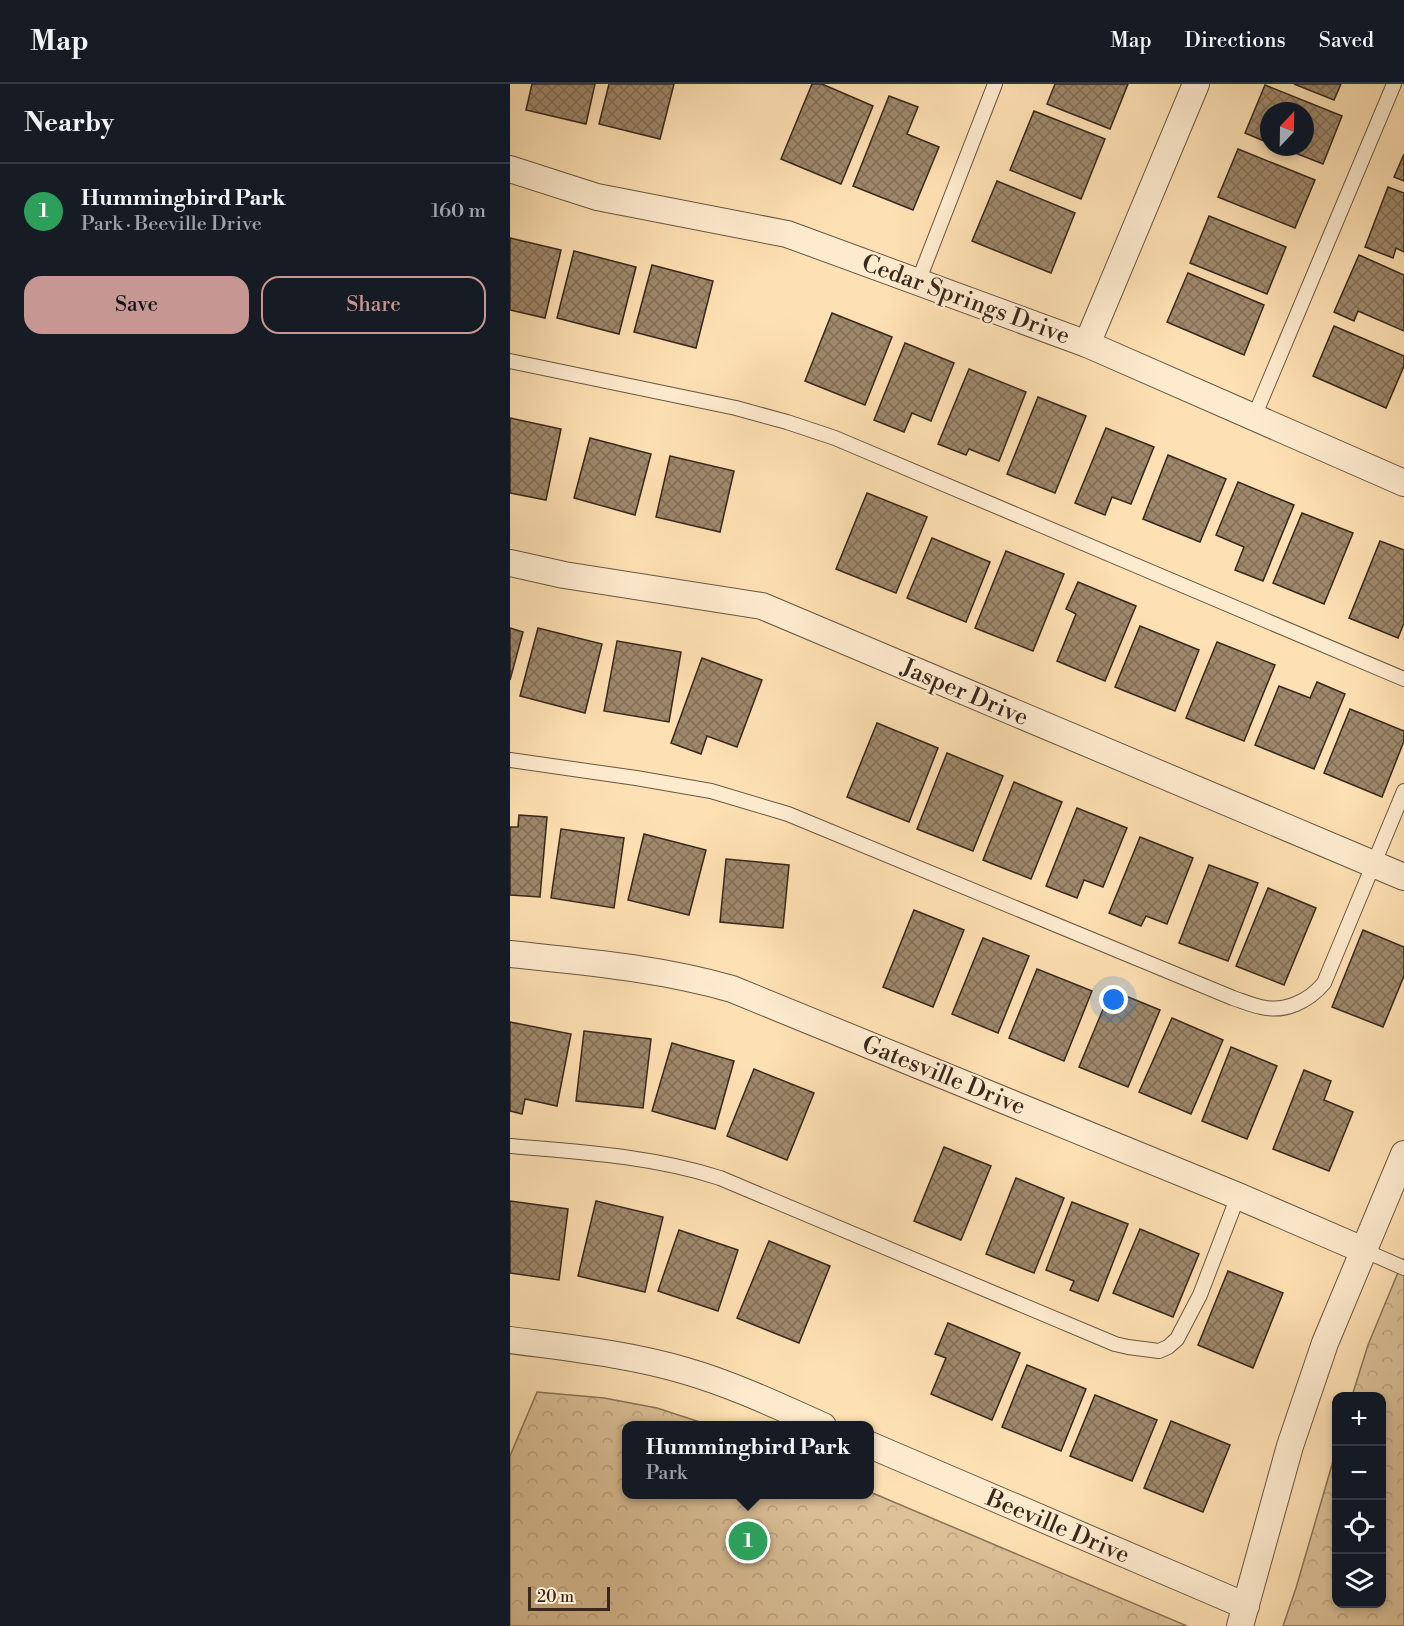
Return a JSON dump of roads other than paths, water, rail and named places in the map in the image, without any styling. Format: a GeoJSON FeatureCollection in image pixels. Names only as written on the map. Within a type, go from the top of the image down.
{"type":"FeatureCollection","features":[{"type":"Feature","properties":{"kind":"street"},"geometry":{"type":"LineString","coordinates":[[1087,344],[1196,84]]}},
{"type":"Feature","properties":{"kind":"street","name":"Cedar Springs Drive"},"geometry":{"type":"LineString","coordinates":[[510,170],[597,197],[787,234],[1087,344],[1404,483]]}},
{"type":"Feature","properties":{"kind":"street","name":"Jasper Drive"},"geometry":{"type":"LineString","coordinates":[[510,563],[564,575],[762,606],[1404,878]]}},
{"type":"Feature","properties":{"kind":"street","name":"Gatesville Drive"},"geometry":{"type":"LineString","coordinates":[[510,954],[636,968],[695,979],[732,989],[1238,1196],[1363,1250]]}},
{"type":"Feature","properties":{"kind":"street"},"geometry":{"type":"LineString","coordinates":[[1243,1616],[1290,1446],[1325,1343],[1404,1154]]}},
{"type":"Feature","properties":{"kind":"street"},"geometry":{"type":"LineString","coordinates":[[510,1340],[644,1360],[686,1371],[727,1384],[814,1421]]}},
{"type":"Feature","properties":{"kind":"street","name":"Beeville Drive"},"geometry":{"type":"LineString","coordinates":[[874,1447],[1243,1616]]}},
{"type":"Feature","properties":{"kind":"lane"},"geometry":{"type":"LineString","coordinates":[[918,282],[995,84]]}},
{"type":"Feature","properties":{"kind":"lane"},"geometry":{"type":"LineString","coordinates":[[1254,417],[1394,84]]}},
{"type":"Feature","properties":{"kind":"lane"},"geometry":{"type":"LineString","coordinates":[[510,361],[736,408],[835,438],[1404,679]]}},
{"type":"Feature","properties":{"kind":"lane"},"geometry":{"type":"LineString","coordinates":[[510,760],[711,791],[788,814],[1262,1008],[1286,1008],[1303,1002],[1316,993],[1324,983],[1404,791]]}},
{"type":"Feature","properties":{"kind":"lane"},"geometry":{"type":"LineString","coordinates":[[510,1146],[620,1156],[658,1161],[695,1170],[720,1178],[1115,1344],[1159,1351],[1177,1339],[1200,1295],[1238,1196]]}},
{"type":"Feature","properties":{"kind":"lane"},"geometry":{"type":"LineString","coordinates":[[1363,1250],[1404,1268]]}},
{"type":"Feature","properties":{"kind":"place","name":"Hummingbird Park"},"geometry":{"type":"Point","coordinates":[748,1541]}}]}
